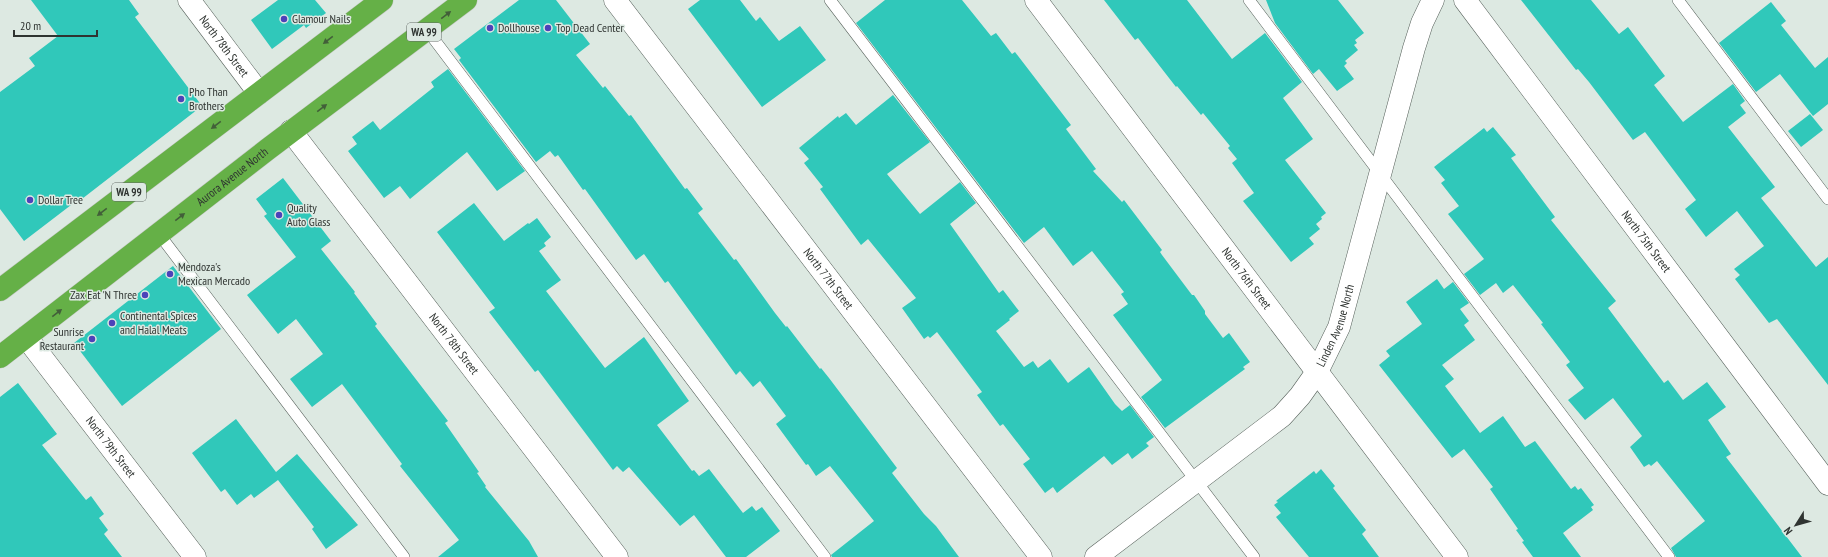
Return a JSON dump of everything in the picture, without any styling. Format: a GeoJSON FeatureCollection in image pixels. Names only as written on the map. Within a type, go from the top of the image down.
{"type":"FeatureCollection","features":[{"type":"Feature","properties":{"kind":"highway","name":"WA 99"},"geometry":{"type":"LineString","coordinates":[[0,290],[382,0]]}},
{"type":"Feature","properties":{"kind":"highway","name":"Aurora Avenue North"},"geometry":{"type":"LineString","coordinates":[[0,357],[291,131],[466,0]]}},
{"type":"Feature","properties":{"kind":"street","name":"North 78th Street"},"geometry":{"type":"LineString","coordinates":[[189,0],[259,93]]}},
{"type":"Feature","properties":{"kind":"street","name":"North 77th Street"},"geometry":{"type":"LineString","coordinates":[[615,0],[1041,557]]}},
{"type":"Feature","properties":{"kind":"street","name":"North 76th Street"},"geometry":{"type":"LineString","coordinates":[[1036,0],[1457,557]]}},
{"type":"Feature","properties":{"kind":"street","name":"Linden Avenue North"},"geometry":{"type":"LineString","coordinates":[[1096,557],[1282,416],[1300,396],[1317,372],[1339,327],[1414,48],[1422,23],[1433,0]]}},
{"type":"Feature","properties":{"kind":"street","name":"North 75th Street"},"geometry":{"type":"LineString","coordinates":[[1465,0],[1828,484]]}},
{"type":"Feature","properties":{"kind":"street","name":"North 78th Street"},"geometry":{"type":"LineString","coordinates":[[291,131],[618,557]]}},
{"type":"Feature","properties":{"kind":"street","name":"North 79th Street"},"geometry":{"type":"LineString","coordinates":[[26,337],[195,557]]}},
{"type":"Feature","properties":{"kind":"lane"},"geometry":{"type":"LineString","coordinates":[[830,0],[1254,557]]}},
{"type":"Feature","properties":{"kind":"lane"},"geometry":{"type":"LineString","coordinates":[[1249,0],[1669,557]]}},
{"type":"Feature","properties":{"kind":"lane"},"geometry":{"type":"LineString","coordinates":[[1678,0],[1828,199]]}},
{"type":"Feature","properties":{"kind":"lane"},"geometry":{"type":"LineString","coordinates":[[427,30],[825,557]]}},
{"type":"Feature","properties":{"kind":"lane"},"geometry":{"type":"LineString","coordinates":[[159,234],[404,557]]}},
{"type":"Feature","properties":{"kind":"building"},"geometry":{"type":"Polygon","coordinates":[[[31,0],[129,0],[139,14],[135,17],[202,106],[78,202],[75,202],[24,241],[0,209],[0,92],[35,66],[29,58],[58,36],[31,0]]]}},
{"type":"Feature","properties":{"kind":"building"},"geometry":{"type":"Polygon","coordinates":[[[278,0],[315,0],[326,13],[306,28],[304,25],[272,49],[251,20],[278,0]]]}},
{"type":"Feature","properties":{"kind":"building"},"geometry":{"type":"Polygon","coordinates":[[[519,0],[556,0],[590,44],[576,55],[603,88],[605,86],[629,116],[631,115],[685,189],[687,188],[703,209],[698,213],[734,260],[736,259],[786,327],[787,326],[820,369],[821,368],[829,378],[897,468],[892,473],[924,514],[936,526],[959,557],[832,557],[831,555],[874,521],[830,466],[816,476],[808,464],[806,465],[776,424],[786,416],[760,381],[753,387],[740,371],[736,375],[668,281],[665,283],[644,254],[636,260],[585,189],[583,190],[558,155],[555,157],[550,151],[536,162],[459,60],[461,58],[454,49],[519,0]]]}},
{"type":"Feature","properties":{"kind":"building"},"geometry":{"type":"Polygon","coordinates":[[[700,0],[740,0],[756,21],[760,17],[779,41],[800,26],[826,60],[762,107],[688,9],[700,0]]]}},
{"type":"Feature","properties":{"kind":"building"},"geometry":{"type":"Polygon","coordinates":[[[885,0],[962,0],[991,36],[996,33],[1012,54],[1015,52],[1071,125],[1066,129],[1096,169],[1093,171],[1122,202],[1124,200],[1162,250],[1160,252],[1162,255],[1192,295],[1194,295],[1205,311],[1205,314],[1223,338],[1229,333],[1250,362],[1243,367],[1245,369],[1165,428],[1141,397],[1162,380],[1113,315],[1128,304],[1121,294],[1124,292],[1092,251],[1073,266],[1044,227],[1024,243],[856,23],[885,0]]]}},
{"type":"Feature","properties":{"kind":"building"},"geometry":{"type":"Polygon","coordinates":[[[1104,0],[1187,0],[1232,59],[1265,33],[1302,82],[1283,98],[1313,139],[1285,160],[1326,213],[1316,224],[1320,229],[1309,238],[1314,244],[1291,262],[1243,201],[1254,193],[1232,163],[1237,159],[1228,148],[1230,146],[1203,113],[1201,115],[1177,86],[1176,87],[1138,38],[1135,40],[1104,0]]]}},
{"type":"Feature","properties":{"kind":"building"},"geometry":{"type":"Polygon","coordinates":[[[1266,0],[1338,0],[1364,33],[1355,40],[1357,43],[1354,45],[1358,50],[1345,61],[1347,63],[1344,66],[1354,79],[1337,91],[1319,69],[1313,74],[1275,23],[1266,0]]]}},
{"type":"Feature","properties":{"kind":"building"},"geometry":{"type":"Polygon","coordinates":[[[1521,0],[1591,0],[1619,34],[1628,27],[1665,76],[1654,85],[1683,122],[1733,84],[1745,101],[1740,105],[1746,113],[1728,127],[1775,187],[1761,198],[1816,267],[1828,257],[1828,385],[1777,319],[1769,323],[1735,279],[1740,275],[1734,269],[1764,246],[1737,211],[1706,237],[1685,209],[1696,200],[1645,132],[1633,140],[1589,82],[1578,69],[1576,70],[1521,0]]]}},
{"type":"Feature","properties":{"kind":"building"},"geometry":{"type":"Polygon","coordinates":[[[1771,2],[1786,21],[1781,25],[1815,68],[1828,57],[1828,104],[1813,116],[1780,74],[1756,92],[1719,43],[1771,2]]]}},
{"type":"Feature","properties":{"kind":"building"},"geometry":{"type":"Polygon","coordinates":[[[448,69],[525,171],[497,191],[467,152],[410,199],[400,186],[384,198],[348,151],[357,144],[352,137],[373,121],[380,130],[434,87],[431,82],[448,69]]]}},
{"type":"Feature","properties":{"kind":"building"},"geometry":{"type":"Polygon","coordinates":[[[893,95],[930,142],[887,174],[920,214],[960,182],[976,203],[950,224],[999,293],[1003,290],[1019,311],[996,331],[1024,367],[1033,361],[1038,368],[1050,359],[1068,383],[1089,367],[1115,404],[1122,411],[1130,405],[1154,437],[1146,443],[1149,446],[1132,459],[1128,453],[1112,465],[1104,456],[1057,493],[1053,487],[1045,493],[1023,464],[1030,459],[1003,424],[1000,426],[977,395],[982,392],[937,332],[930,338],[928,336],[924,339],[902,308],[916,298],[868,239],[861,245],[820,189],[823,187],[804,163],[809,159],[799,148],[838,116],[839,118],[846,113],[856,125],[893,95]]]}},
{"type":"Feature","properties":{"kind":"building"},"geometry":{"type":"Polygon","coordinates":[[[1810,114],[1823,130],[1801,147],[1788,131],[1810,114]]]}},
{"type":"Feature","properties":{"kind":"building"},"geometry":{"type":"Polygon","coordinates":[[[1493,127],[1516,155],[1511,158],[1555,217],[1551,220],[1616,301],[1608,308],[1664,383],[1668,380],[1683,400],[1707,382],[1726,407],[1708,420],[1731,454],[1726,457],[1802,557],[1676,557],[1671,548],[1705,521],[1657,461],[1651,466],[1649,464],[1644,467],[1630,447],[1642,436],[1613,398],[1585,420],[1568,400],[1584,388],[1566,365],[1570,362],[1541,324],[1543,323],[1513,285],[1503,293],[1496,283],[1480,295],[1464,274],[1484,259],[1448,214],[1459,206],[1441,183],[1445,180],[1434,167],[1484,128],[1487,132],[1493,127]]]}},
{"type":"Feature","properties":{"kind":"building"},"geometry":{"type":"Polygon","coordinates":[[[283,178],[331,241],[321,249],[355,292],[354,293],[377,324],[375,326],[448,421],[445,423],[479,472],[477,473],[486,486],[485,487],[529,541],[538,557],[438,557],[459,540],[400,466],[402,464],[342,384],[312,407],[290,379],[323,354],[296,319],[278,334],[247,295],[296,257],[264,216],[267,214],[256,199],[283,178]]]}},
{"type":"Feature","properties":{"kind":"building"},"geometry":{"type":"Polygon","coordinates":[[[474,203],[504,241],[537,218],[551,237],[544,243],[546,246],[539,251],[561,280],[546,291],[605,368],[644,337],[689,401],[657,425],[692,471],[694,470],[699,476],[709,469],[743,513],[752,506],[756,511],[762,507],[780,531],[746,557],[726,557],[694,515],[680,526],[629,467],[623,472],[617,466],[613,470],[538,370],[535,372],[489,312],[495,308],[437,232],[474,203]]]}},
{"type":"Feature","properties":{"kind":"building"},"geometry":{"type":"Polygon","coordinates":[[[173,266],[221,329],[122,406],[74,343],[173,266]]]}},
{"type":"Feature","properties":{"kind":"building"},"geometry":{"type":"Polygon","coordinates":[[[1437,279],[1444,289],[1453,282],[1469,303],[1460,309],[1469,321],[1464,325],[1475,340],[1442,365],[1454,379],[1445,386],[1480,433],[1503,416],[1525,447],[1535,441],[1571,489],[1575,486],[1578,490],[1581,488],[1594,505],[1591,507],[1593,510],[1563,533],[1581,557],[1533,557],[1522,542],[1524,541],[1516,530],[1518,529],[1490,489],[1493,487],[1464,449],[1452,458],[1379,365],[1390,356],[1386,351],[1422,324],[1406,302],[1437,279]]]}},
{"type":"Feature","properties":{"kind":"building"},"geometry":{"type":"Polygon","coordinates":[[[18,383],[57,434],[42,445],[86,500],[91,496],[104,514],[99,518],[108,530],[104,534],[122,557],[0,557],[0,397],[18,383]]]}},
{"type":"Feature","properties":{"kind":"building"},"geometry":{"type":"Polygon","coordinates":[[[236,419],[276,472],[297,454],[358,525],[326,549],[312,529],[314,527],[278,480],[254,498],[251,494],[237,505],[225,489],[221,492],[192,453],[236,419]]]}},
{"type":"Feature","properties":{"kind":"building"},"geometry":{"type":"Polygon","coordinates":[[[1321,469],[1335,486],[1333,488],[1366,530],[1362,534],[1379,557],[1309,557],[1276,517],[1281,513],[1274,505],[1278,502],[1276,501],[1314,471],[1316,474],[1321,469]]]}},
{"type":"Feature","properties":{"kind":"place","name":"Glamour Nails"},"geometry":{"type":"Point","coordinates":[284,19]}},
{"type":"Feature","properties":{"kind":"place","name":"Dollhouse"},"geometry":{"type":"Point","coordinates":[490,28]}},
{"type":"Feature","properties":{"kind":"place","name":"Top Dead Center"},"geometry":{"type":"Point","coordinates":[548,28]}},
{"type":"Feature","properties":{"kind":"place","name":"Pho Than Brothers"},"geometry":{"type":"Point","coordinates":[181,99]}},
{"type":"Feature","properties":{"kind":"place","name":"Dollar Tree"},"geometry":{"type":"Point","coordinates":[30,200]}},
{"type":"Feature","properties":{"kind":"place","name":"Quality Auto Glass"},"geometry":{"type":"Point","coordinates":[279,215]}},
{"type":"Feature","properties":{"kind":"place","name":"Mendoza's Mexican Mercado"},"geometry":{"type":"Point","coordinates":[170,274]}},
{"type":"Feature","properties":{"kind":"place","name":"Zax Eat 'N Three"},"geometry":{"type":"Point","coordinates":[145,295]}},
{"type":"Feature","properties":{"kind":"place","name":"Continental Spices and Halal Meats"},"geometry":{"type":"Point","coordinates":[112,323]}},
{"type":"Feature","properties":{"kind":"place","name":"Sunrise Restaurant"},"geometry":{"type":"Point","coordinates":[92,339]}}]}
